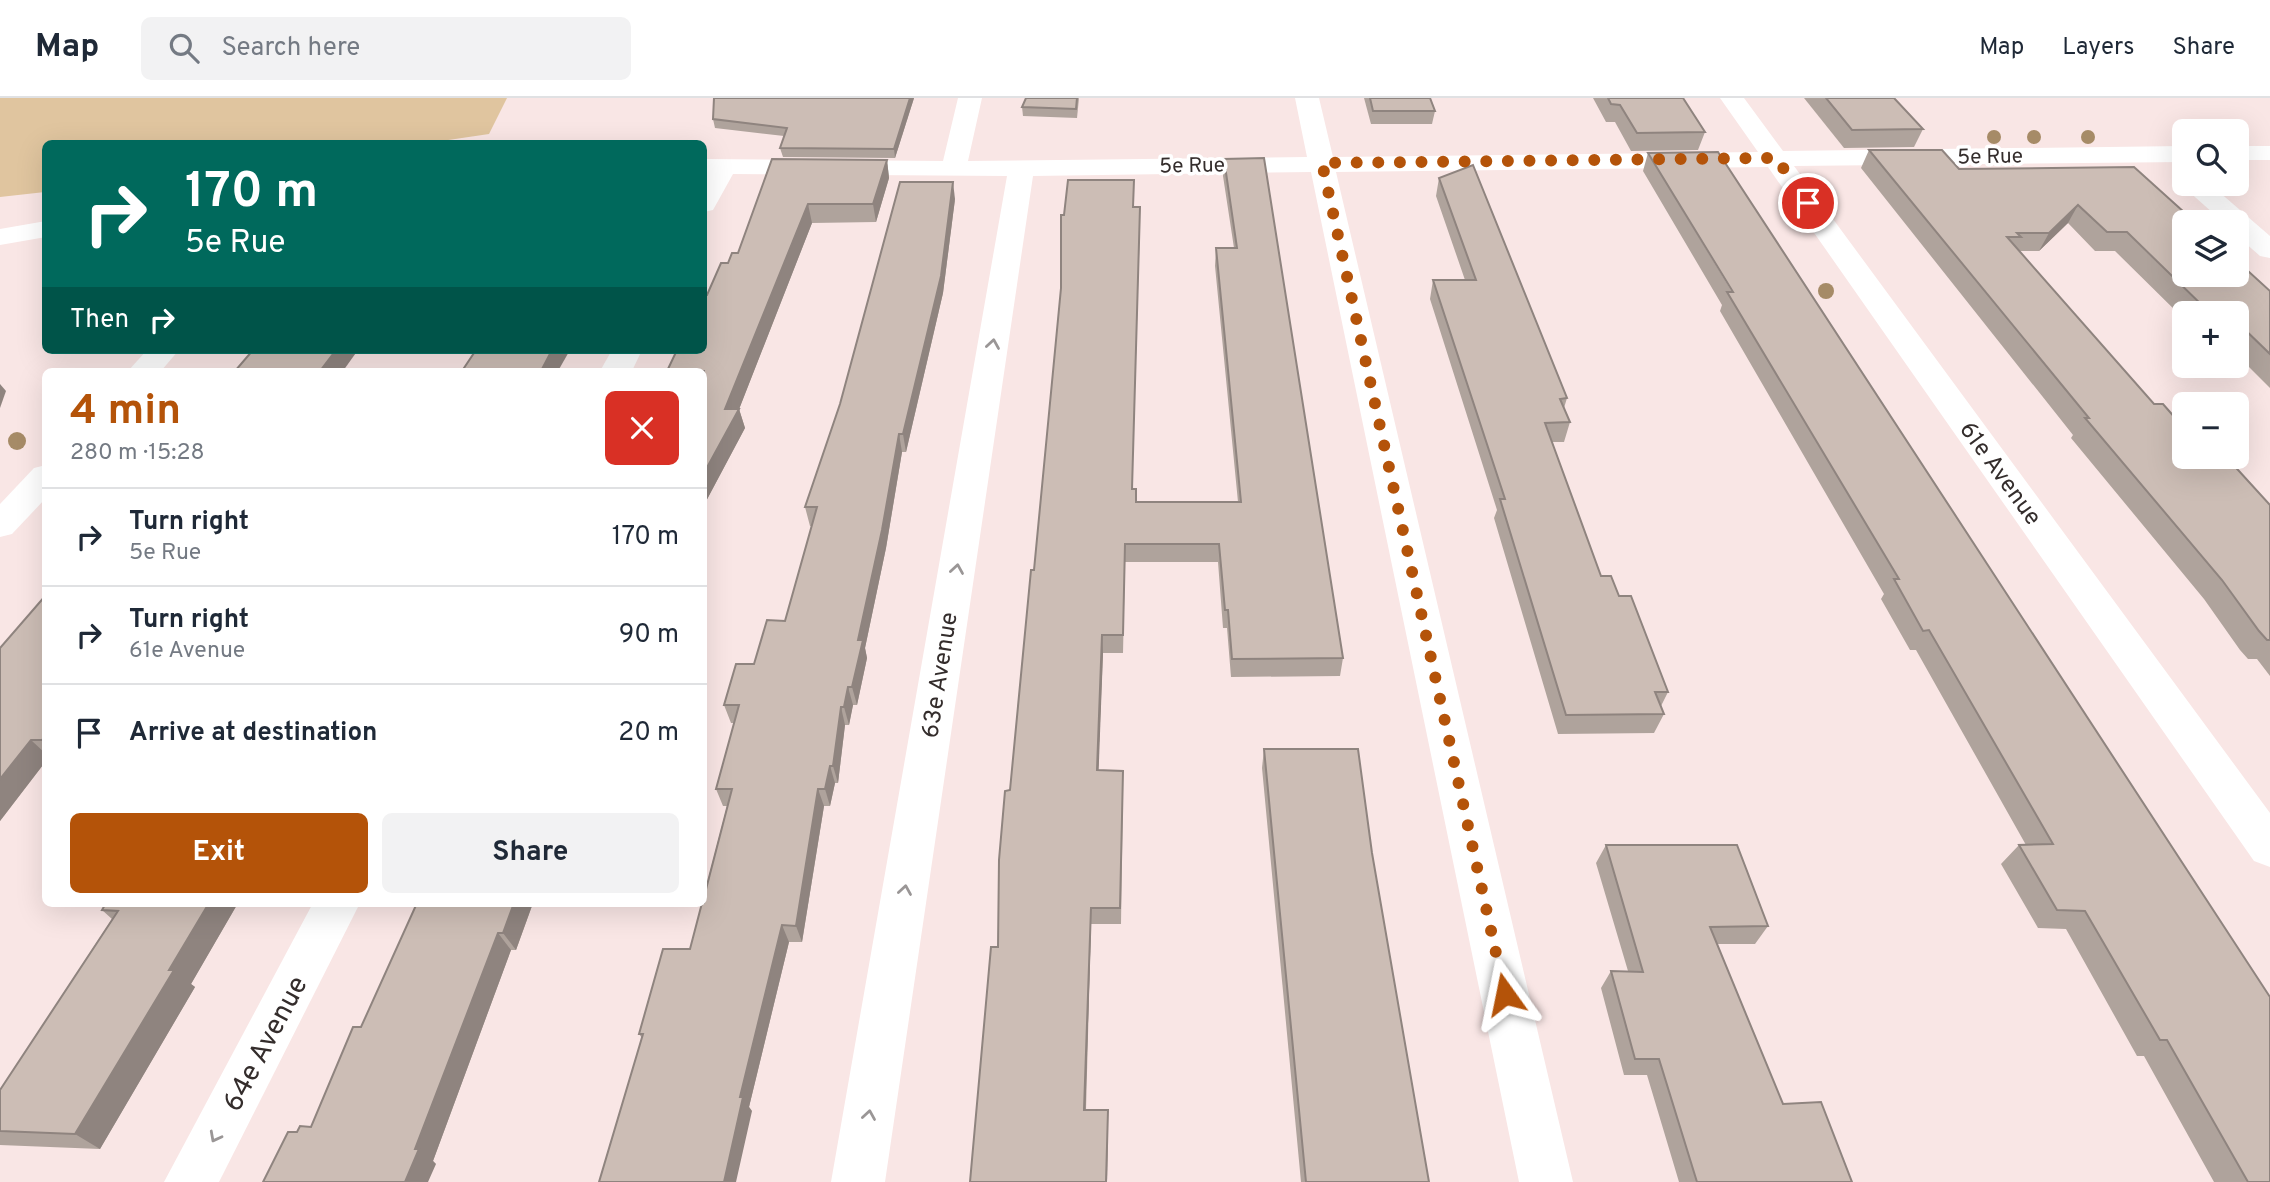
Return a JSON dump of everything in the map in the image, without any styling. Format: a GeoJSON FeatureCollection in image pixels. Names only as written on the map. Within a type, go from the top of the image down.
{"type":"FeatureCollection","features":[{"type":"Feature","properties":{"kind":"street"},"geometry":{"type":"LineString","coordinates":[[954,169],[970,98]]}},
{"type":"Feature","properties":{"kind":"street"},"geometry":{"type":"LineString","coordinates":[[1307,98],[1546,1182]]}},
{"type":"Feature","properties":{"kind":"street","name":"61e Avenue"},"geometry":{"type":"LineString","coordinates":[[1732,98],[2270,848]]}},
{"type":"Feature","properties":{"kind":"street"},"geometry":{"type":"LineString","coordinates":[[2249,153],[2270,153]]}},
{"type":"Feature","properties":{"kind":"street","name":"5e Rue"},"geometry":{"type":"LineString","coordinates":[[714,166],[954,169],[2172,154]]}},
{"type":"Feature","properties":{"kind":"street"},"geometry":{"type":"LineString","coordinates":[[707,193],[714,166]]}},
{"type":"Feature","properties":{"kind":"street","name":"63e Avenue"},"geometry":{"type":"LineString","coordinates":[[858,1182],[1021,168]]}},
{"type":"Feature","properties":{"kind":"street"},"geometry":{"type":"LineString","coordinates":[[2209,196],[2270,250]]}},
{"type":"Feature","properties":{"kind":"street"},"geometry":{"type":"LineString","coordinates":[[0,237],[42,230]]}},
{"type":"Feature","properties":{"kind":"street"},"geometry":{"type":"LineString","coordinates":[[147,368],[160,354]]}},
{"type":"Feature","properties":{"kind":"street"},"geometry":{"type":"LineString","coordinates":[[0,525],[24,490]]}},
{"type":"Feature","properties":{"kind":"street","name":"64e Avenue"},"geometry":{"type":"LineString","coordinates":[[191,1182],[335,907]]}},
{"type":"Feature","properties":{"kind":"shaded area"},"geometry":{"type":"Polygon","coordinates":[[[0,98],[507,98],[489,134],[448,140],[42,140],[42,192],[0,197],[0,98]]]}},
{"type":"Feature","properties":{"kind":"building"},"geometry":{"type":"Polygon","coordinates":[[[714,98],[910,98],[894,149],[780,148],[787,128],[713,119],[714,98]]]}},
{"type":"Feature","properties":{"kind":"building"},"geometry":{"type":"Polygon","coordinates":[[[1026,98],[1077,98],[1076,109],[1022,107],[1026,98]]]}},
{"type":"Feature","properties":{"kind":"building"},"geometry":{"type":"Polygon","coordinates":[[[1370,98],[1430,98],[1435,111],[1373,111],[1370,98]]]}},
{"type":"Feature","properties":{"kind":"building"},"geometry":{"type":"Polygon","coordinates":[[[1608,98],[1683,98],[1705,132],[1637,133],[1620,105],[1611,104],[1608,98]]]}},
{"type":"Feature","properties":{"kind":"building"},"geometry":{"type":"Polygon","coordinates":[[[1826,98],[1894,98],[1923,129],[1852,130],[1826,98]]]}},
{"type":"Feature","properties":{"kind":"building"},"geometry":{"type":"Polygon","coordinates":[[[1869,150],[1942,150],[1959,169],[2134,167],[2182,210],[2172,210],[2172,276],[2127,232],[2107,232],[2078,205],[2049,233],[2017,233],[2021,237],[2007,237],[2154,404],[2163,404],[2172,414],[2172,469],[2237,469],[2270,505],[2270,640],[2259,631],[2222,580],[2085,418],[2089,418],[1869,150]]]}},
{"type":"Feature","properties":{"kind":"building"},"geometry":{"type":"Polygon","coordinates":[[[1718,152],[2270,997],[2270,1182],[2248,1182],[2167,1040],[2160,1040],[2085,911],[2057,910],[2019,845],[2053,844],[1929,630],[1923,631],[1894,579],[1899,579],[1727,292],[1733,292],[1648,153],[1718,152]]]}},
{"type":"Feature","properties":{"kind":"building"},"geometry":{"type":"Polygon","coordinates":[[[1264,158],[1343,658],[1232,659],[1219,544],[1125,544],[1123,635],[1102,635],[1097,770],[1123,771],[1120,908],[1091,908],[1084,1110],[1108,1110],[1106,1182],[970,1182],[991,947],[998,947],[999,860],[1005,791],[1010,790],[1031,570],[1034,570],[1061,288],[1061,215],[1064,215],[1068,180],[1134,180],[1133,207],[1140,207],[1132,489],[1136,489],[1136,502],[1241,502],[1216,248],[1237,248],[1224,159],[1264,158]]]}},
{"type":"Feature","properties":{"kind":"building"},"geometry":{"type":"Polygon","coordinates":[[[772,159],[887,160],[873,204],[808,204],[725,409],[739,409],[707,468],[707,368],[668,368],[675,354],[707,354],[707,295],[721,263],[728,263],[732,253],[738,253],[772,159]]]}},
{"type":"Feature","properties":{"kind":"building"},"geometry":{"type":"Polygon","coordinates":[[[1473,165],[1567,398],[1560,399],[1570,422],[1545,423],[1601,576],[1611,576],[1619,596],[1631,596],[1668,692],[1655,692],[1664,714],[1566,715],[1500,499],[1505,499],[1433,280],[1476,280],[1439,178],[1473,165]]]}},
{"type":"Feature","properties":{"kind":"building"},"geometry":{"type":"Polygon","coordinates":[[[900,182],[953,182],[941,276],[903,434],[899,434],[858,640],[863,640],[852,687],[848,687],[844,707],[841,707],[833,766],[830,766],[825,789],[818,789],[796,926],[782,925],[740,1097],[743,1097],[724,1182],[599,1182],[643,1034],[639,1034],[663,949],[690,949],[701,907],[707,907],[707,885],[732,789],[716,789],[739,705],[724,705],[736,664],[754,664],[767,620],[785,621],[817,507],[805,507],[840,404],[900,182]]]}},
{"type":"Feature","properties":{"kind":"building"},"geometry":{"type":"Polygon","coordinates":[[[2249,272],[2270,291],[2270,354],[2249,334],[2249,301],[2198,301],[2183,287],[2249,287],[2249,272]]]}},
{"type":"Feature","properties":{"kind":"building"},"geometry":{"type":"Polygon","coordinates":[[[250,354],[333,354],[322,368],[238,368],[250,354]]]}},
{"type":"Feature","properties":{"kind":"building"},"geometry":{"type":"Polygon","coordinates":[[[473,354],[550,354],[543,368],[464,368],[473,354]]]}},
{"type":"Feature","properties":{"kind":"building"},"geometry":{"type":"Polygon","coordinates":[[[42,600],[42,740],[31,740],[0,779],[0,648],[42,600]]]}},
{"type":"Feature","properties":{"kind":"building"},"geometry":{"type":"Polygon","coordinates":[[[1264,749],[1358,749],[1372,853],[1429,1182],[1306,1182],[1264,749]]]}},
{"type":"Feature","properties":{"kind":"building"},"geometry":{"type":"Polygon","coordinates":[[[1606,845],[1737,845],[1768,926],[1710,927],[1783,1104],[1821,1102],[1852,1182],[1697,1182],[1659,1059],[1635,1059],[1611,971],[1643,972],[1606,845]]]}},
{"type":"Feature","properties":{"kind":"building"},"geometry":{"type":"Polygon","coordinates":[[[104,907],[207,907],[169,970],[174,970],[75,1134],[0,1131],[0,1090],[118,911],[102,910],[104,907]]]}},
{"type":"Feature","properties":{"kind":"building"},"geometry":{"type":"Polygon","coordinates":[[[415,907],[513,907],[503,933],[498,933],[415,1149],[419,1149],[405,1182],[263,1182],[288,1132],[297,1132],[300,1126],[311,1127],[353,1027],[361,1027],[415,907]]]}},
{"type":"Feature","properties":{"kind":"route"},"geometry":{"type":"LineString","coordinates":[[1505,994],[1322,163],[1776,158],[1808,203]]}}]}
